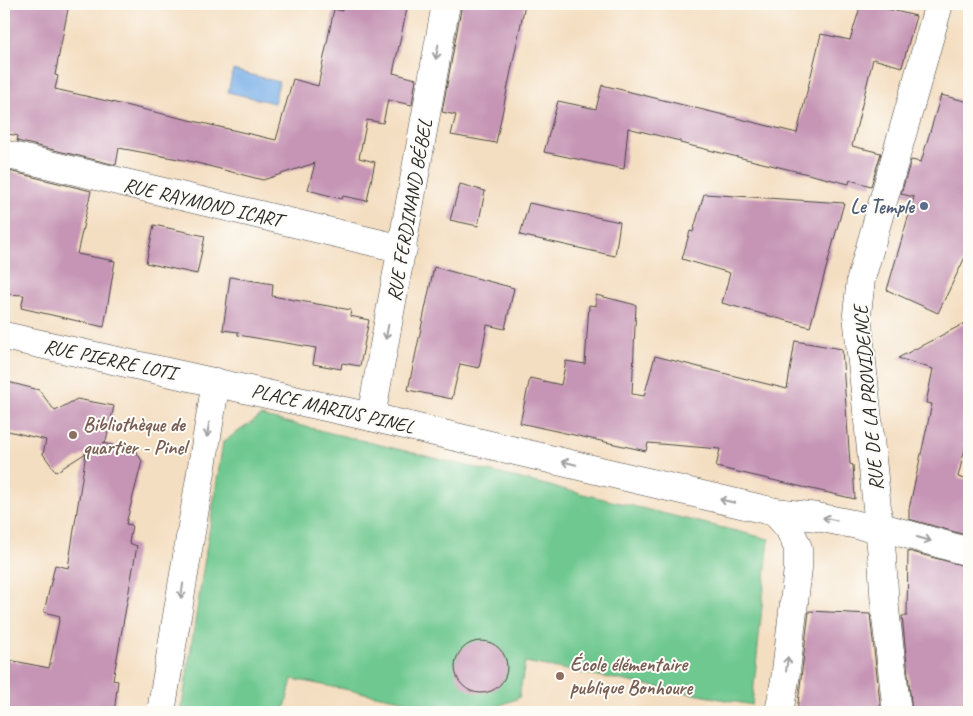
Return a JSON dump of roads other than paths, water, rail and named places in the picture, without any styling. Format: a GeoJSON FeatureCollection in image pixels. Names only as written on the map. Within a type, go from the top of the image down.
{"type":"FeatureCollection","features":[{"type":"Feature","properties":{"kind":"street","name":"RUE FERDINAND BÉBEL"},"geometry":{"type":"LineString","coordinates":[[371,416],[446,4]]}},
{"type":"Feature","properties":{"kind":"street","name":"RUE DE LA PROVIDENCE"},"geometry":{"type":"LineString","coordinates":[[897,712],[885,609],[858,314],[861,279],[939,4]]}},
{"type":"Feature","properties":{"kind":"street","name":"RUE RAYMOND ICART"},"geometry":{"type":"LineString","coordinates":[[4,154],[402,249]]}},
{"type":"Feature","properties":{"kind":"street","name":"RUE PIERRE LOTI"},"geometry":{"type":"LineString","coordinates":[[4,336],[216,382]]}},
{"type":"Feature","properties":{"kind":"street","name":"PLACE MARIUS PINEL"},"geometry":{"type":"LineString","coordinates":[[216,382],[371,416],[774,512],[817,517],[863,526],[878,526],[969,552]]}},
{"type":"Feature","properties":{"kind":"street"},"geometry":{"type":"LineString","coordinates":[[161,712],[216,382]]}},
{"type":"Feature","properties":{"kind":"street"},"geometry":{"type":"LineString","coordinates":[[774,512],[789,528],[798,548],[798,568],[785,680],[779,712]]}},
{"type":"Feature","properties":{"kind":"water"},"geometry":{"type":"Polygon","coordinates":[[[233,70],[279,82],[274,103],[228,92],[233,70]]]}},
{"type":"Feature","properties":{"kind":"place","name":"Le Temple"},"geometry":{"type":"Point","coordinates":[924,206]}},
{"type":"Feature","properties":{"kind":"place","name":"Bibliothèque de quartier - Pinel"},"geometry":{"type":"Point","coordinates":[73,435]}},
{"type":"Feature","properties":{"kind":"place","name":"École élémentaire publique Bonhoure"},"geometry":{"type":"Point","coordinates":[560,676]}}]}
